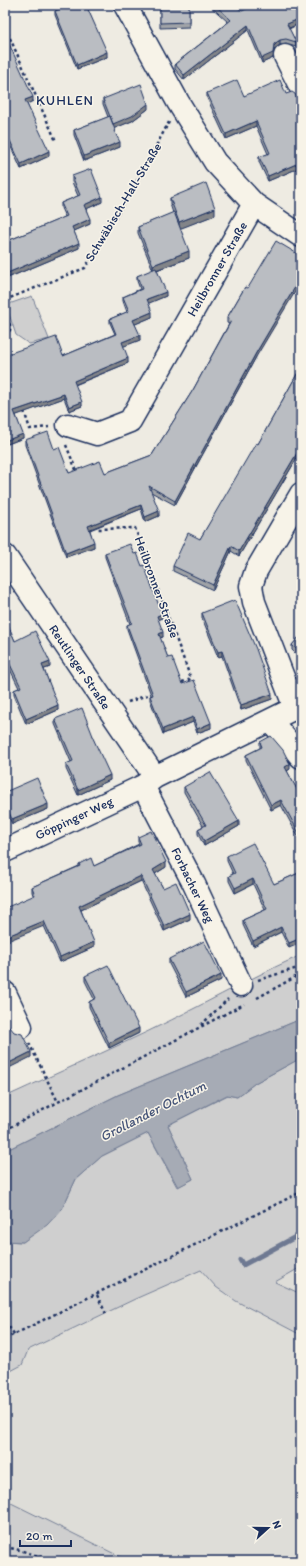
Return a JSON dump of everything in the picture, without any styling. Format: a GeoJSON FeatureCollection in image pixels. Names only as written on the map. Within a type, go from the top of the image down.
{"type":"FeatureCollection","features":[{"type":"Feature","properties":{"kind":"street"},"geometry":{"type":"LineString","coordinates":[[125,5],[178,102],[215,162],[254,204],[297,227]]}},
{"type":"Feature","properties":{"kind":"street"},"geometry":{"type":"LineString","coordinates":[[285,56],[301,88]]}},
{"type":"Feature","properties":{"kind":"street","name":"Heilbronner Straße"},"geometry":{"type":"LineString","coordinates":[[61,431],[97,434],[130,421],[254,204]]}},
{"type":"Feature","properties":{"kind":"street"},"geometry":{"type":"LineString","coordinates":[[149,781],[271,721],[298,706],[254,602],[252,586],[256,571],[301,494]]}},
{"type":"Feature","properties":{"kind":"street","name":"Reutlinger Straße"},"geometry":{"type":"LineString","coordinates":[[5,556],[11,578],[108,710],[149,781]]}},
{"type":"Feature","properties":{"kind":"street"},"geometry":{"type":"LineString","coordinates":[[271,721],[301,757]]}},
{"type":"Feature","properties":{"kind":"street","name":"Göppinger Weg"},"geometry":{"type":"LineString","coordinates":[[5,851],[149,781]]}},
{"type":"Feature","properties":{"kind":"street","name":"Forbacher Weg"},"geometry":{"type":"LineString","coordinates":[[149,781],[190,878],[241,986]]}},
{"type":"Feature","properties":{"kind":"street"},"geometry":{"type":"LineString","coordinates":[[5,993],[21,1027]]}},
{"type":"Feature","properties":{"kind":"path"},"geometry":{"type":"LineString","coordinates":[[5,27],[56,141]]}},
{"type":"Feature","properties":{"kind":"path","name":"Schwäbisch-Hall-Straße"},"geometry":{"type":"LineString","coordinates":[[5,300],[85,268],[160,140],[178,102]]}},
{"type":"Feature","properties":{"kind":"path"},"geometry":{"type":"LineString","coordinates":[[5,312],[11,328],[5,339]]}},
{"type":"Feature","properties":{"kind":"path"},"geometry":{"type":"LineString","coordinates":[[22,404],[30,429],[61,431],[78,477]]}},
{"type":"Feature","properties":{"kind":"path","name":"Heilbronner Straße"},"geometry":{"type":"LineString","coordinates":[[95,522],[98,529],[135,528],[191,679],[177,684]]}},
{"type":"Feature","properties":{"kind":"path"},"geometry":{"type":"LineString","coordinates":[[108,710],[156,692]]}},
{"type":"Feature","properties":{"kind":"path"},"geometry":{"type":"LineString","coordinates":[[199,1026],[241,986],[301,967]]}},
{"type":"Feature","properties":{"kind":"path"},"geometry":{"type":"LineString","coordinates":[[5,1130],[199,1026],[301,974]]}},
{"type":"Feature","properties":{"kind":"path"},"geometry":{"type":"LineString","coordinates":[[21,1027],[58,1102]]}},
{"type":"Feature","properties":{"kind":"path"},"geometry":{"type":"LineString","coordinates":[[5,1339],[97,1295],[301,1192]]}},
{"type":"Feature","properties":{"kind":"path"},"geometry":{"type":"LineString","coordinates":[[97,1295],[107,1316]]}},
{"type":"Feature","properties":{"kind":"path"},"geometry":{"type":"LineString","coordinates":[[5,1322],[15,1335]]}},
{"type":"Feature","properties":{"kind":"path"},"geometry":{"type":"LineString","coordinates":[[5,1547],[20,1550],[52,1561]]}},
{"type":"Feature","properties":{"kind":"shaded area"},"geometry":{"type":"Polygon","coordinates":[[[32,296],[49,339],[29,344],[16,335],[6,305],[32,296]]]}},
{"type":"Feature","properties":{"kind":"shaded area"},"geometry":{"type":"Polygon","coordinates":[[[301,955],[301,1019],[118,1095],[5,1151],[5,1097],[148,1031],[301,955]]]}},
{"type":"Feature","properties":{"kind":"shaded area"},"geometry":{"type":"Polygon","coordinates":[[[301,1058],[301,1267],[275,1282],[301,1294],[301,1335],[236,1301],[216,1287],[201,1270],[135,1299],[28,1350],[22,1365],[5,1374],[5,1241],[23,1242],[62,1209],[76,1179],[102,1156],[148,1133],[177,1187],[193,1179],[168,1125],[228,1095],[237,1097],[255,1083],[301,1058]]]}},
{"type":"Feature","properties":{"kind":"shaded area"},"geometry":{"type":"Polygon","coordinates":[[[301,1267],[301,1294],[274,1282],[301,1267]]]}},
{"type":"Feature","properties":{"kind":"shaded area"},"geometry":{"type":"Polygon","coordinates":[[[201,1270],[216,1287],[236,1301],[301,1335],[301,1561],[5,1561],[5,1374],[21,1365],[28,1350],[135,1299],[201,1270]]]}},
{"type":"Feature","properties":{"kind":"shaded area"},"geometry":{"type":"Polygon","coordinates":[[[5,1500],[129,1561],[5,1561],[5,1500]]]}},
{"type":"Feature","properties":{"kind":"water","name":"Grollander Ochtum"},"geometry":{"type":"Polygon","coordinates":[[[301,1019],[301,1058],[255,1083],[237,1097],[227,1095],[168,1125],[193,1179],[178,1187],[148,1133],[102,1156],[76,1179],[62,1209],[47,1225],[23,1242],[5,1241],[5,1151],[118,1095],[301,1019]]]}},
{"type":"Feature","properties":{"kind":"building"},"geometry":{"type":"Polygon","coordinates":[[[61,5],[86,5],[107,52],[77,65],[55,11],[62,8],[61,5]]]}},
{"type":"Feature","properties":{"kind":"building"},"geometry":{"type":"Polygon","coordinates":[[[160,5],[189,5],[189,22],[160,23],[160,5]]]}},
{"type":"Feature","properties":{"kind":"building"},"geometry":{"type":"Polygon","coordinates":[[[215,5],[235,5],[242,11],[255,5],[301,5],[301,18],[287,24],[296,42],[286,39],[280,40],[274,44],[273,53],[262,58],[248,25],[184,75],[175,64],[231,20],[215,5]]]}},
{"type":"Feature","properties":{"kind":"building"},"geometry":{"type":"Polygon","coordinates":[[[5,37],[33,97],[25,100],[49,151],[21,164],[5,130],[5,37]]]}},
{"type":"Feature","properties":{"kind":"building"},"geometry":{"type":"Polygon","coordinates":[[[237,80],[244,96],[280,80],[286,94],[292,92],[295,94],[301,107],[301,162],[268,176],[259,157],[270,153],[256,121],[226,134],[207,93],[237,80]]]}},
{"type":"Feature","properties":{"kind":"building"},"geometry":{"type":"Polygon","coordinates":[[[141,84],[148,104],[132,116],[113,124],[103,99],[141,84]]]}},
{"type":"Feature","properties":{"kind":"building"},"geometry":{"type":"Polygon","coordinates":[[[110,116],[115,130],[114,131],[120,142],[84,156],[74,130],[110,116]]]}},
{"type":"Feature","properties":{"kind":"building"},"geometry":{"type":"Polygon","coordinates":[[[91,169],[102,197],[84,205],[90,219],[72,227],[79,243],[5,274],[5,242],[67,216],[61,203],[80,195],[72,176],[91,169]]]}},
{"type":"Feature","properties":{"kind":"building"},"geometry":{"type":"Polygon","coordinates":[[[206,183],[215,208],[179,222],[170,198],[206,183]]]}},
{"type":"Feature","properties":{"kind":"building"},"geometry":{"type":"Polygon","coordinates":[[[174,212],[189,251],[153,265],[138,227],[174,212]]]}},
{"type":"Feature","properties":{"kind":"building"},"geometry":{"type":"Polygon","coordinates":[[[276,241],[301,256],[301,277],[256,353],[175,501],[149,486],[159,511],[145,517],[141,505],[88,526],[94,542],[66,553],[25,440],[48,432],[54,449],[59,447],[69,473],[100,461],[105,473],[152,455],[193,390],[231,321],[227,318],[245,287],[248,288],[276,241]]]}},
{"type":"Feature","properties":{"kind":"building"},"geometry":{"type":"Polygon","coordinates":[[[156,268],[166,292],[147,299],[152,312],[133,320],[140,335],[122,342],[128,358],[74,381],[82,402],[69,407],[64,394],[14,411],[23,434],[5,441],[5,355],[56,337],[63,356],[116,334],[110,319],[129,311],[123,297],[142,289],[137,276],[156,268]]]}},
{"type":"Feature","properties":{"kind":"building"},"geometry":{"type":"Polygon","coordinates":[[[301,367],[301,449],[298,454],[297,453],[239,551],[231,546],[213,585],[173,566],[188,533],[200,539],[256,443],[258,444],[301,367]]]}},
{"type":"Feature","properties":{"kind":"building"},"geometry":{"type":"Polygon","coordinates":[[[130,544],[134,554],[137,553],[142,566],[144,565],[162,614],[157,616],[163,632],[159,634],[168,658],[172,657],[182,684],[194,680],[211,723],[197,729],[193,717],[163,729],[150,696],[153,695],[127,625],[132,623],[105,553],[130,544]]]}},
{"type":"Feature","properties":{"kind":"building"},"geometry":{"type":"Polygon","coordinates":[[[235,600],[256,649],[272,694],[241,705],[222,651],[218,652],[202,613],[235,600]]]}},
{"type":"Feature","properties":{"kind":"building"},"geometry":{"type":"Polygon","coordinates":[[[5,618],[15,641],[35,631],[50,662],[42,665],[58,705],[26,719],[14,690],[21,687],[5,654],[5,618]]]}},
{"type":"Feature","properties":{"kind":"building"},"geometry":{"type":"Polygon","coordinates":[[[301,635],[301,654],[292,645],[301,635]]]}},
{"type":"Feature","properties":{"kind":"building"},"geometry":{"type":"Polygon","coordinates":[[[82,708],[92,736],[110,775],[78,790],[66,764],[73,761],[55,719],[82,708]]]}},
{"type":"Feature","properties":{"kind":"building"},"geometry":{"type":"Polygon","coordinates":[[[271,736],[283,750],[290,764],[285,767],[301,797],[301,837],[281,800],[271,805],[246,755],[262,747],[260,742],[271,736]]]}},
{"type":"Feature","properties":{"kind":"building"},"geometry":{"type":"Polygon","coordinates":[[[210,772],[239,821],[204,841],[198,829],[206,825],[184,787],[210,772]]]}},
{"type":"Feature","properties":{"kind":"building"},"geometry":{"type":"Polygon","coordinates":[[[37,778],[48,804],[12,819],[5,804],[5,792],[37,778]]]}},
{"type":"Feature","properties":{"kind":"building"},"geometry":{"type":"Polygon","coordinates":[[[151,831],[166,862],[153,870],[163,888],[176,882],[190,914],[164,926],[141,876],[79,906],[94,942],[60,957],[44,921],[5,937],[5,908],[35,895],[32,887],[80,866],[79,864],[91,858],[94,866],[141,844],[138,837],[151,831]]]}},
{"type":"Feature","properties":{"kind":"building"},"geometry":{"type":"Polygon","coordinates":[[[253,843],[274,884],[301,872],[301,938],[289,943],[281,927],[253,941],[243,920],[267,909],[253,879],[235,888],[229,876],[235,873],[227,856],[253,843]]]}},
{"type":"Feature","properties":{"kind":"building"},"geometry":{"type":"Polygon","coordinates":[[[204,941],[221,975],[186,992],[169,959],[204,941]]]}},
{"type":"Feature","properties":{"kind":"building"},"geometry":{"type":"Polygon","coordinates":[[[108,965],[139,1028],[109,1043],[89,1002],[96,998],[85,976],[108,965]]]}},
{"type":"Feature","properties":{"kind":"building"},"geometry":{"type":"Polygon","coordinates":[[[10,1027],[14,1032],[22,1034],[31,1052],[5,1065],[5,1030],[10,1027]]]}},
{"type":"Feature","properties":{"kind":"waterway"},"geometry":{"type":"LineString","coordinates":[[240,1260],[243,1265],[301,1234]]}},
{"type":"Feature","properties":{"kind":"district","name":"KUHLEN"},"geometry":{"type":"Point","coordinates":[65,100]}}]}
